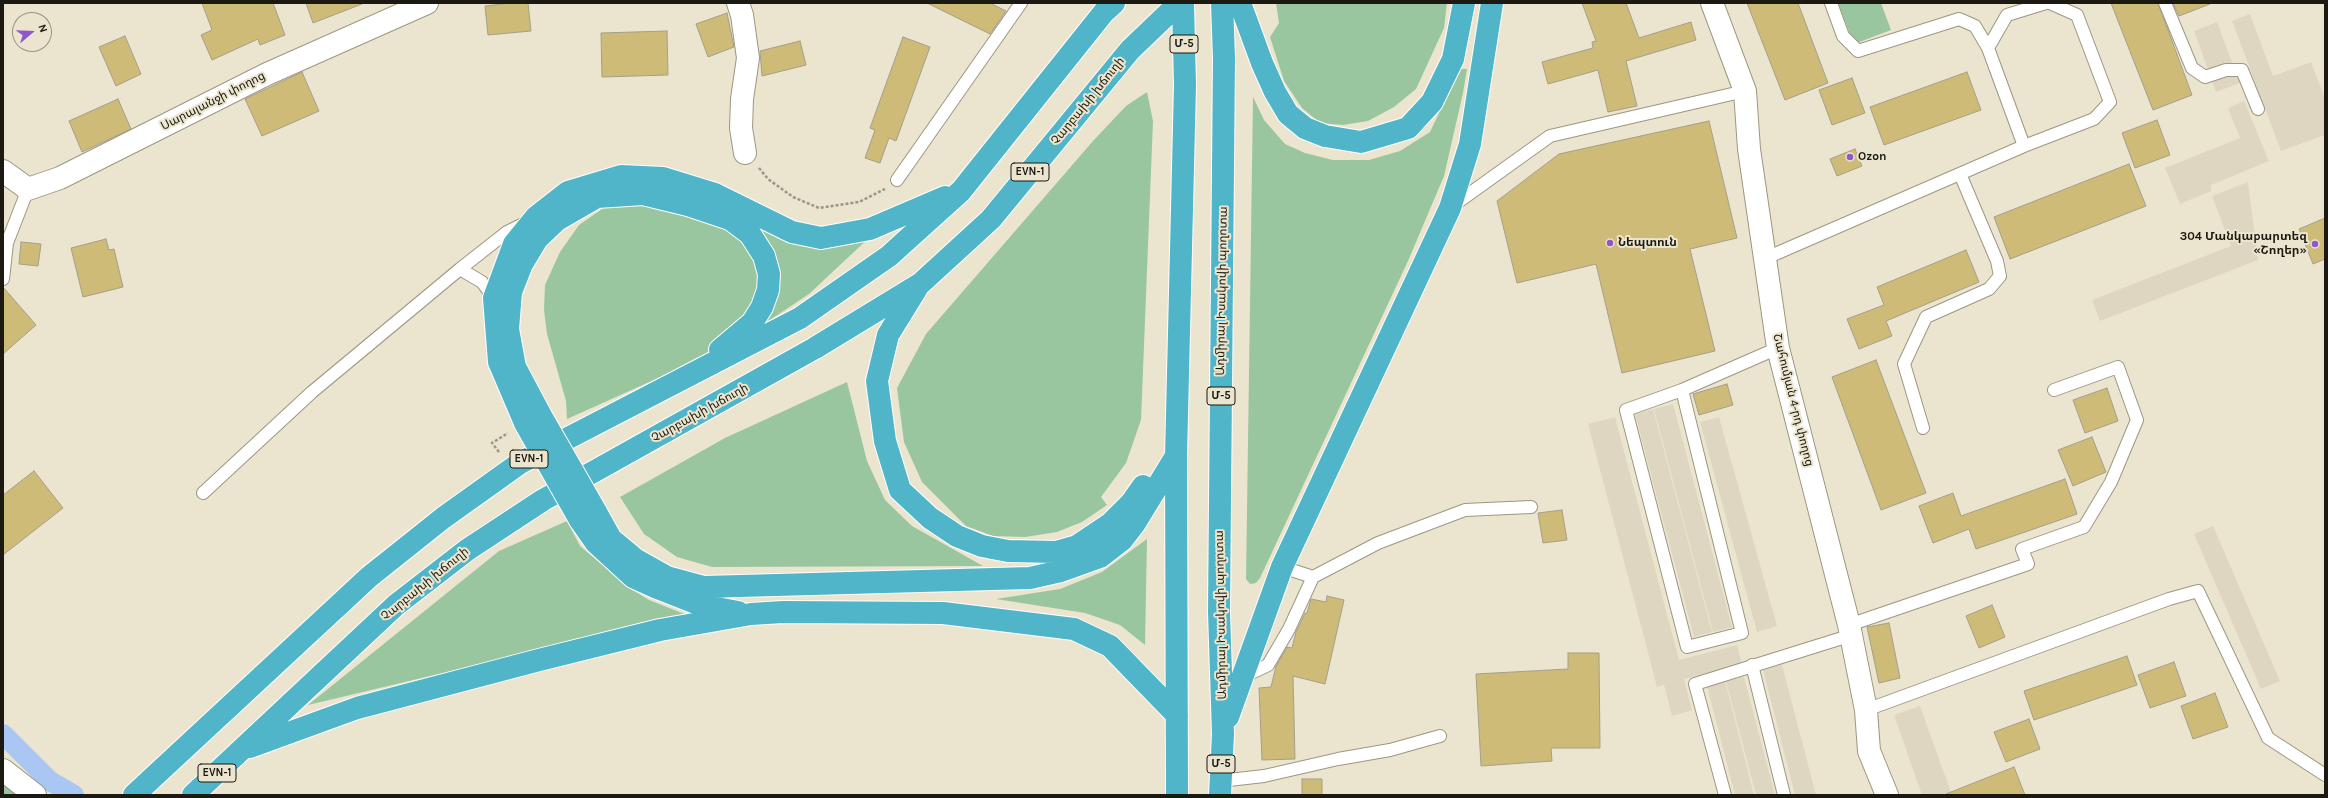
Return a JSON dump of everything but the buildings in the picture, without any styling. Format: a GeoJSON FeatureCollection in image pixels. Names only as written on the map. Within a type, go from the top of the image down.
{"type":"FeatureCollection","features":[{"type":"Feature","properties":{"kind":"highway","name":"EVN-1"},"geometry":{"type":"LineString","coordinates":[[136,792],[369,577],[443,518],[520,463],[800,318],[845,289],[889,256],[961,191],[1104,12],[1114,3]]}},
{"type":"Feature","properties":{"kind":"highway","name":"Չարբախի խճուղի"},"geometry":{"type":"LineString","coordinates":[[193,795],[396,605],[467,550],[543,500],[815,348],[920,284],[991,219],[1130,50],[1179,3]]}},
{"type":"Feature","properties":{"kind":"highway","name":"Մ-5"},"geometry":{"type":"LineString","coordinates":[[1176,795],[1176,428],[1184,85],[1183,3]]}},
{"type":"Feature","properties":{"kind":"highway","name":"Ադմիրալ Իսակովի պողոտա"},"geometry":{"type":"LineString","coordinates":[[1220,788],[1223,734],[1219,604],[1224,58],[1222,3]]}},
{"type":"Feature","properties":{"kind":"highway"},"geometry":{"type":"LineString","coordinates":[[1240,3],[1275,92],[1288,114],[1305,128],[1325,136],[1361,142],[1408,128],[1432,102],[1453,59],[1464,3]]}},
{"type":"Feature","properties":{"kind":"highway"},"geometry":{"type":"LineString","coordinates":[[1223,734],[1240,679],[1282,567],[1450,208],[1470,144],[1492,3]]}},
{"type":"Feature","properties":{"kind":"highway"},"geometry":{"type":"LineString","coordinates":[[961,191],[870,229],[821,238],[792,232],[715,194],[663,178],[621,176],[582,187],[568,192],[536,217],[514,244],[494,298],[499,362],[525,423],[588,516],[611,539],[635,559],[667,577],[704,587],[1030,578],[1061,572],[1100,557],[1122,540],[1135,523],[1176,456]]}},
{"type":"Feature","properties":{"kind":"highway"},"geometry":{"type":"LineString","coordinates":[[525,423],[508,329],[511,292],[522,264],[537,239],[557,220],[597,197],[643,194],[688,205],[730,219],[750,234],[764,256],[769,274],[768,290],[762,307],[752,323],[686,378]]}},
{"type":"Feature","properties":{"kind":"highway"},"geometry":{"type":"LineString","coordinates":[[920,284],[888,334],[877,382],[885,441],[900,490],[930,518],[957,536],[982,546],[1020,552],[1056,552],[1078,546],[1110,524],[1131,503],[1155,469],[1176,428]]}},
{"type":"Feature","properties":{"kind":"highway"},"geometry":{"type":"LineString","coordinates":[[588,516],[596,543],[633,577],[654,587],[701,605],[751,614]]}},
{"type":"Feature","properties":{"kind":"highway"},"geometry":{"type":"LineString","coordinates":[[241,751],[357,708],[422,691],[660,630],[751,614],[783,612],[943,613],[1074,629],[1110,646],[1177,715]]}},
{"type":"Feature","properties":{"kind":"street","name":"Սարալանջի փողոց"},"geometry":{"type":"LineString","coordinates":[[28,189],[60,178],[267,74],[427,3]]}},
{"type":"Feature","properties":{"kind":"street"},"geometry":{"type":"LineString","coordinates":[[738,3],[742,15],[748,58],[742,99],[741,128],[745,153]]}},
{"type":"Feature","properties":{"kind":"street","name":"Շահումյան 4-րդ փողոց"},"geometry":{"type":"LineString","coordinates":[[1712,3],[1745,91],[1749,148],[1778,348],[1850,630],[1866,710],[1869,751],[1887,795]]}},
{"type":"Feature","properties":{"kind":"street"},"geometry":{"type":"LineString","coordinates":[[3,171],[28,189]]}},
{"type":"Feature","properties":{"kind":"street"},"geometry":{"type":"LineString","coordinates":[[3,770],[35,795]]}},
{"type":"Feature","properties":{"kind":"lane"},"geometry":{"type":"LineString","coordinates":[[897,180],[1021,3]]}},
{"type":"Feature","properties":{"kind":"lane"},"geometry":{"type":"LineString","coordinates":[[1831,3],[1843,36],[1858,51],[1960,19],[1975,26],[1988,48],[2024,146]]}},
{"type":"Feature","properties":{"kind":"lane"},"geometry":{"type":"LineString","coordinates":[[1988,48],[2007,15],[2046,3]]}},
{"type":"Feature","properties":{"kind":"lane"},"geometry":{"type":"LineString","coordinates":[[1766,258],[2024,146],[2094,119],[2110,102],[2076,15],[2050,3]]}},
{"type":"Feature","properties":{"kind":"lane"},"geometry":{"type":"LineString","coordinates":[[2165,3],[2192,68],[2205,77],[2226,70],[2242,70],[2258,109]]}},
{"type":"Feature","properties":{"kind":"lane"},"geometry":{"type":"LineString","coordinates":[[1450,208],[1550,136],[1745,91]]}},
{"type":"Feature","properties":{"kind":"lane"},"geometry":{"type":"LineString","coordinates":[[1923,428],[1904,364],[1926,317],[1989,289],[2000,276],[1997,262],[1960,174]]}},
{"type":"Feature","properties":{"kind":"lane"},"geometry":{"type":"LineString","coordinates":[[3,280],[7,242],[28,189]]}},
{"type":"Feature","properties":{"kind":"lane"},"geometry":{"type":"LineString","coordinates":[[203,493],[312,392],[460,269],[507,232],[536,217]]}},
{"type":"Feature","properties":{"kind":"lane"},"geometry":{"type":"LineString","coordinates":[[460,269],[482,282],[494,298]]}},
{"type":"Feature","properties":{"kind":"lane"},"geometry":{"type":"LineString","coordinates":[[1682,390],[1742,633],[1687,647],[1626,410],[1682,390],[1778,348]]}},
{"type":"Feature","properties":{"kind":"lane"},"geometry":{"type":"LineString","coordinates":[[1724,795],[1695,684],[1850,630],[2028,564],[2022,549],[2084,527],[2111,482],[2137,420],[2118,367],[2054,390]]}},
{"type":"Feature","properties":{"kind":"lane"},"geometry":{"type":"LineString","coordinates":[[1240,679],[1268,664],[1289,629],[1313,577],[1378,543],[1465,510],[1531,507]]}},
{"type":"Feature","properties":{"kind":"lane"},"geometry":{"type":"LineString","coordinates":[[1282,567],[1313,577]]}},
{"type":"Feature","properties":{"kind":"lane"},"geometry":{"type":"LineString","coordinates":[[1866,710],[2169,599],[2198,591],[2268,738],[2325,775]]}},
{"type":"Feature","properties":{"kind":"lane"},"geometry":{"type":"LineString","coordinates":[[1752,665],[1784,795]]}},
{"type":"Feature","properties":{"kind":"lane"},"geometry":{"type":"LineString","coordinates":[[1220,788],[1338,759],[1390,750],[1440,736]]}},
{"type":"Feature","properties":{"kind":"path"},"geometry":{"type":"LineString","coordinates":[[745,153],[768,179],[793,197],[819,208],[859,202],[880,193],[897,180]]}},
{"type":"Feature","properties":{"kind":"path"},"geometry":{"type":"LineString","coordinates":[[499,452],[492,443],[525,423]]}},
{"type":"Feature","properties":{"kind":"shaded area"},"geometry":{"type":"Polygon","coordinates":[[[2250,14],[2273,76],[2311,62],[2325,98],[2325,135],[2281,151],[2232,21],[2250,14]]]}},
{"type":"Feature","properties":{"kind":"shaded area"},"geometry":{"type":"Polygon","coordinates":[[[2217,22],[2240,83],[2216,92],[2194,31],[2217,22]]]}},
{"type":"Feature","properties":{"kind":"shaded area"},"geometry":{"type":"Polygon","coordinates":[[[2244,101],[2269,161],[2211,185],[2211,191],[2180,204],[2165,168],[2240,138],[2228,108],[2244,101]]]}},
{"type":"Feature","properties":{"kind":"shaded area"},"geometry":{"type":"Polygon","coordinates":[[[2248,182],[2258,260],[2100,321],[2092,300],[2231,246],[2212,196],[2248,182]]]}},
{"type":"Feature","properties":{"kind":"shaded area"},"geometry":{"type":"Polygon","coordinates":[[[1673,404],[1732,627],[1713,632],[1654,409],[1673,404]]]}},
{"type":"Feature","properties":{"kind":"shaded area"},"geometry":{"type":"Polygon","coordinates":[[[1653,409],[1712,632],[1694,637],[1635,414],[1653,409]]]}},
{"type":"Feature","properties":{"kind":"shaded area"},"geometry":{"type":"Polygon","coordinates":[[[1615,417],[1679,660],[1737,645],[1742,664],[1684,679],[1692,710],[1672,716],[1664,685],[1657,687],[1588,424],[1615,417]]]}},
{"type":"Feature","properties":{"kind":"shaded area"},"geometry":{"type":"Polygon","coordinates":[[[1719,417],[1777,626],[1757,632],[1700,422],[1719,417]]]}},
{"type":"Feature","properties":{"kind":"shaded area"},"geometry":{"type":"Polygon","coordinates":[[[2213,526],[2280,681],[2261,689],[2194,534],[2213,526]]]}},
{"type":"Feature","properties":{"kind":"shaded area"},"geometry":{"type":"Polygon","coordinates":[[[1782,665],[1816,795],[1795,795],[1763,670],[1782,665]]]}},
{"type":"Feature","properties":{"kind":"shaded area"},"geometry":{"type":"Polygon","coordinates":[[[1744,677],[1775,795],[1756,795],[1726,681],[1744,677]]]}},
{"type":"Feature","properties":{"kind":"shaded area"},"geometry":{"type":"Polygon","coordinates":[[[1725,681],[1754,795],[1735,795],[1707,686],[1725,681]]]}},
{"type":"Feature","properties":{"kind":"shaded area"},"geometry":{"type":"Polygon","coordinates":[[[1920,706],[1952,795],[1922,795],[1894,715],[1920,706]]]}},
{"type":"Feature","properties":{"kind":"green space"},"geometry":{"type":"Polygon","coordinates":[[[1276,3],[1447,3],[1444,28],[1416,89],[1394,107],[1368,121],[1343,125],[1320,123],[1302,108],[1284,81],[1270,37],[1279,23],[1276,3]]]}},
{"type":"Feature","properties":{"kind":"green space"},"geometry":{"type":"Polygon","coordinates":[[[1838,3],[1881,3],[1891,30],[1854,44],[1838,3]]]}},
{"type":"Feature","properties":{"kind":"green space"},"geometry":{"type":"Polygon","coordinates":[[[1460,69],[1467,69],[1444,176],[1408,261],[1260,578],[1256,583],[1250,584],[1246,579],[1253,97],[1264,120],[1285,144],[1305,153],[1333,160],[1369,160],[1400,151],[1430,132],[1460,69]]]}},
{"type":"Feature","properties":{"kind":"green space"},"geometry":{"type":"Polygon","coordinates":[[[1147,92],[1153,121],[1141,420],[1126,463],[1101,497],[1107,505],[1082,522],[1057,532],[1025,537],[993,536],[966,526],[922,482],[904,442],[897,388],[926,334],[1093,141],[1126,106],[1147,92]]]}},
{"type":"Feature","properties":{"kind":"green space"},"geometry":{"type":"Polygon","coordinates":[[[638,201],[724,222],[747,244],[760,265],[760,287],[744,321],[714,353],[567,419],[566,401],[547,334],[544,310],[545,285],[560,252],[579,225],[605,207],[638,201]]]}},
{"type":"Feature","properties":{"kind":"green space"},"geometry":{"type":"Polygon","coordinates":[[[740,215],[871,236],[809,294],[743,338],[778,287],[777,261],[740,215]]]}},
{"type":"Feature","properties":{"kind":"green space"},"geometry":{"type":"Polygon","coordinates":[[[847,382],[867,461],[885,500],[912,526],[983,566],[712,567],[677,557],[644,534],[620,497],[725,438],[847,382]]]}},
{"type":"Feature","properties":{"kind":"green space"},"geometry":{"type":"Polygon","coordinates":[[[567,521],[580,546],[631,589],[649,600],[687,615],[308,705],[499,551],[567,521]]]}},
{"type":"Feature","properties":{"kind":"green space"},"geometry":{"type":"Polygon","coordinates":[[[1147,539],[1145,645],[1120,625],[1085,613],[996,599],[1060,589],[1102,572],[1147,539]]]}},
{"type":"Feature","properties":{"kind":"green space"},"geometry":{"type":"Polygon","coordinates":[[[3,784],[17,795],[3,795],[3,784]]]}},
{"type":"Feature","properties":{"kind":"waterway"},"geometry":{"type":"LineString","coordinates":[[3,734],[50,781],[74,795]]}},
{"type":"Feature","properties":{"kind":"place","name":"Ozon"},"geometry":{"type":"Point","coordinates":[1850,157]}},
{"type":"Feature","properties":{"kind":"place","name":"Նեպտուն"},"geometry":{"type":"Point","coordinates":[1610,243]}},
{"type":"Feature","properties":{"kind":"place","name":"304 Մանկաpարտեզ «Շողեր»"},"geometry":{"type":"Point","coordinates":[2315,244]}}]}
